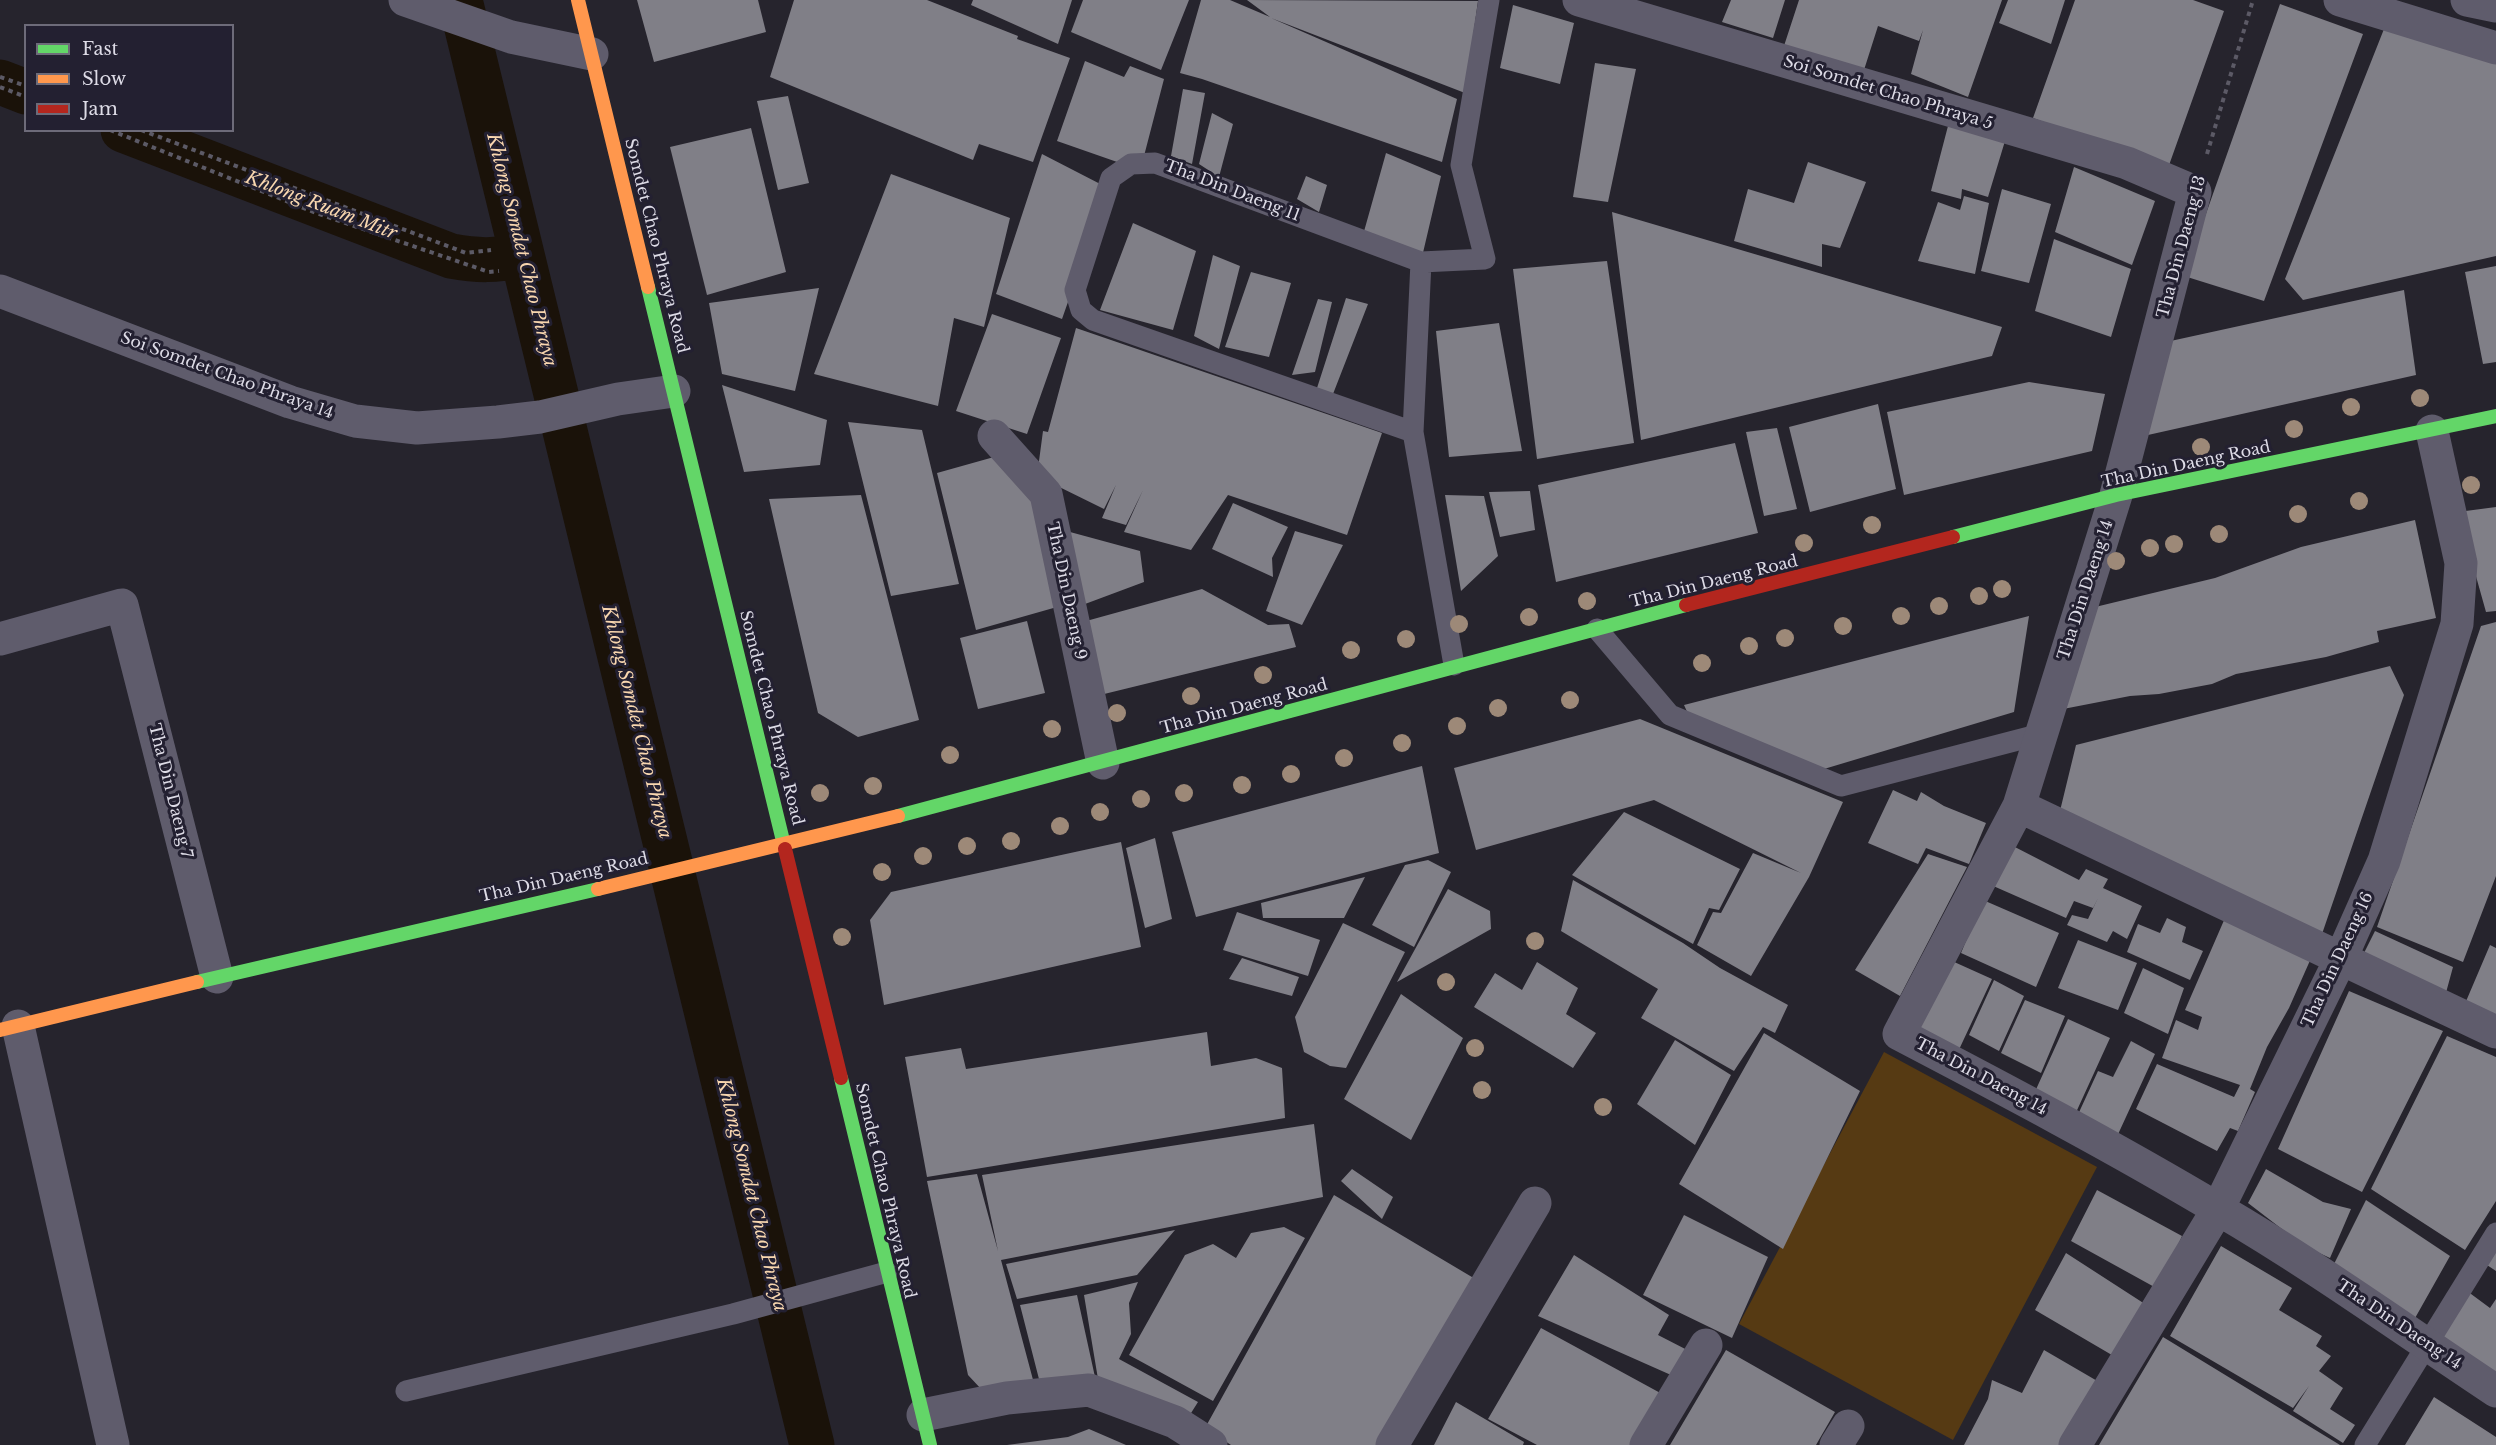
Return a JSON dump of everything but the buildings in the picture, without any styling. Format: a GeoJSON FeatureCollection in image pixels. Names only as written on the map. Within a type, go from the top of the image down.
{"type":"FeatureCollection","features":[{"type":"Feature","properties":{"kind":"street","name":"Somdet Chao Phraya Road"},"geometry":{"type":"LineString","coordinates":[[578,0],[926,1430]]}},
{"type":"Feature","properties":{"kind":"street","name":"Soi Somdet Chao Phraya 5"},"geometry":{"type":"LineString","coordinates":[[1578,0],[2127,163],[2195,192]]}},
{"type":"Feature","properties":{"kind":"street"},"geometry":{"type":"LineString","coordinates":[[2340,0],[2496,48]]}},
{"type":"Feature","properties":{"kind":"street"},"geometry":{"type":"LineString","coordinates":[[2467,0],[2496,6]]}},
{"type":"Feature","properties":{"kind":"street"},"geometry":{"type":"LineString","coordinates":[[412,2],[512,38],[592,54]]}},
{"type":"Feature","properties":{"kind":"street","name":"Tha Din Daeng 13"},"geometry":{"type":"LineString","coordinates":[[2116,495],[2195,192]]}},
{"type":"Feature","properties":{"kind":"street","name":"Soi Somdet Chao Phraya 14"},"geometry":{"type":"LineString","coordinates":[[0,291],[290,402],[355,421],[417,428],[540,417],[618,399],[674,391]]}},
{"type":"Feature","properties":{"kind":"street","name":"Tha Din Daeng Road"},"geometry":{"type":"LineString","coordinates":[[9,1028],[615,883],[785,845],[1103,763],[1454,666],[2116,495],[2496,416]]}},
{"type":"Feature","properties":{"kind":"street","name":"Tha Din Daeng 16"},"geometry":{"type":"LineString","coordinates":[[2075,1445],[2218,1209],[2341,958],[2384,861],[2457,624],[2461,563],[2432,431]]}},
{"type":"Feature","properties":{"kind":"street","name":"Tha Din Daeng 9"},"geometry":{"type":"LineString","coordinates":[[994,436],[1046,495],[1103,763]]}},
{"type":"Feature","properties":{"kind":"street","name":"Tha Din Daeng 14"},"geometry":{"type":"LineString","coordinates":[[2116,495],[2019,806],[1899,1034],[2022,1098],[2218,1209],[2328,1277],[2496,1391]]}},
{"type":"Feature","properties":{"kind":"street","name":"Tha Din Daeng 7"},"geometry":{"type":"LineString","coordinates":[[0,639],[123,605],[218,977]]}},
{"type":"Feature","properties":{"kind":"street"},"geometry":{"type":"LineString","coordinates":[[2019,806],[2496,1032]]}},
{"type":"Feature","properties":{"kind":"street"},"geometry":{"type":"LineString","coordinates":[[9,1028],[113,1445]]}},
{"type":"Feature","properties":{"kind":"street"},"geometry":{"type":"LineString","coordinates":[[1392,1445],[1535,1203]]}},
{"type":"Feature","properties":{"kind":"street"},"geometry":{"type":"LineString","coordinates":[[1646,1445],[1707,1345]]}},
{"type":"Feature","properties":{"kind":"street"},"geometry":{"type":"LineString","coordinates":[[926,1430],[1007,1398],[1089,1390],[1175,1422],[1211,1445]]}},
{"type":"Feature","properties":{"kind":"lane"},"geometry":{"type":"LineString","coordinates":[[1454,666],[1413,432],[1421,262],[1485,259],[1461,165],[1489,0]]}},
{"type":"Feature","properties":{"kind":"lane","name":"Tha Din Daeng 11"},"geometry":{"type":"LineString","coordinates":[[1413,432],[1093,320],[1081,310],[1075,290],[1111,178],[1131,164],[1155,163],[1421,262]]}},
{"type":"Feature","properties":{"kind":"lane"},"geometry":{"type":"LineString","coordinates":[[1598,629],[1670,715],[1841,786],[2041,734]]}},
{"type":"Feature","properties":{"kind":"lane"},"geometry":{"type":"LineString","coordinates":[[2365,1445],[2496,1233]]}},
{"type":"Feature","properties":{"kind":"lane"},"geometry":{"type":"LineString","coordinates":[[406,1391],[734,1314],[887,1272]]}},
{"type":"Feature","properties":{"kind":"path","name":"Tha Din Daeng 13"},"geometry":{"type":"LineString","coordinates":[[2195,192],[2253,0]]}},
{"type":"Feature","properties":{"kind":"path"},"geometry":{"type":"LineString","coordinates":[[0,77],[24,85]]}},
{"type":"Feature","properties":{"kind":"path"},"geometry":{"type":"LineString","coordinates":[[0,87],[24,96]]}},
{"type":"Feature","properties":{"kind":"path"},"geometry":{"type":"LineString","coordinates":[[115,132],[316,213],[489,272],[500,271]]}},
{"type":"Feature","properties":{"kind":"path"},"geometry":{"type":"LineString","coordinates":[[146,132],[466,253],[491,250]]}},
{"type":"Feature","properties":{"kind":"shaded area"},"geometry":{"type":"Polygon","coordinates":[[[1884,1052],[2097,1167],[1953,1440],[1739,1324],[1884,1052]]]}},
{"type":"Feature","properties":{"kind":"waterway","name":"Khlong Somdet Chao Phraya"},"geometry":{"type":"LineString","coordinates":[[460,0],[812,1445]]}},
{"type":"Feature","properties":{"kind":"waterway","name":"Khlong Ruam Mitr"},"geometry":{"type":"LineString","coordinates":[[0,82],[24,91]]}},
{"type":"Feature","properties":{"kind":"waterway","name":"Khlong Ruam Mitr"},"geometry":{"type":"LineString","coordinates":[[128,132],[451,256],[487,260],[522,255]]}},
{"type":"Feature","properties":{"kind":"traffic: fast"},"geometry":{"type":"LineString","coordinates":[[648,287],[785,849]]}},
{"type":"Feature","properties":{"kind":"traffic: fast"},"geometry":{"type":"LineString","coordinates":[[1953,537],[2116,495],[2496,416]]}},
{"type":"Feature","properties":{"kind":"traffic: fast"},"geometry":{"type":"LineString","coordinates":[[898,816],[1686,605]]}},
{"type":"Feature","properties":{"kind":"traffic: fast"},"geometry":{"type":"LineString","coordinates":[[197,982],[598,889]]}},
{"type":"Feature","properties":{"kind":"traffic: fast"},"geometry":{"type":"LineString","coordinates":[[841,1078],[930,1445]]}},
{"type":"Feature","properties":{"kind":"traffic: slow"},"geometry":{"type":"LineString","coordinates":[[578,0],[648,287]]}},
{"type":"Feature","properties":{"kind":"traffic: slow"},"geometry":{"type":"LineString","coordinates":[[598,889],[898,816]]}},
{"type":"Feature","properties":{"kind":"traffic: slow"},"geometry":{"type":"LineString","coordinates":[[0,1030],[197,982]]}},
{"type":"Feature","properties":{"kind":"traffic: jam"},"geometry":{"type":"LineString","coordinates":[[1686,605],[1953,537]]}},
{"type":"Feature","properties":{"kind":"traffic: jam"},"geometry":{"type":"LineString","coordinates":[[785,849],[841,1078]]}}]}
